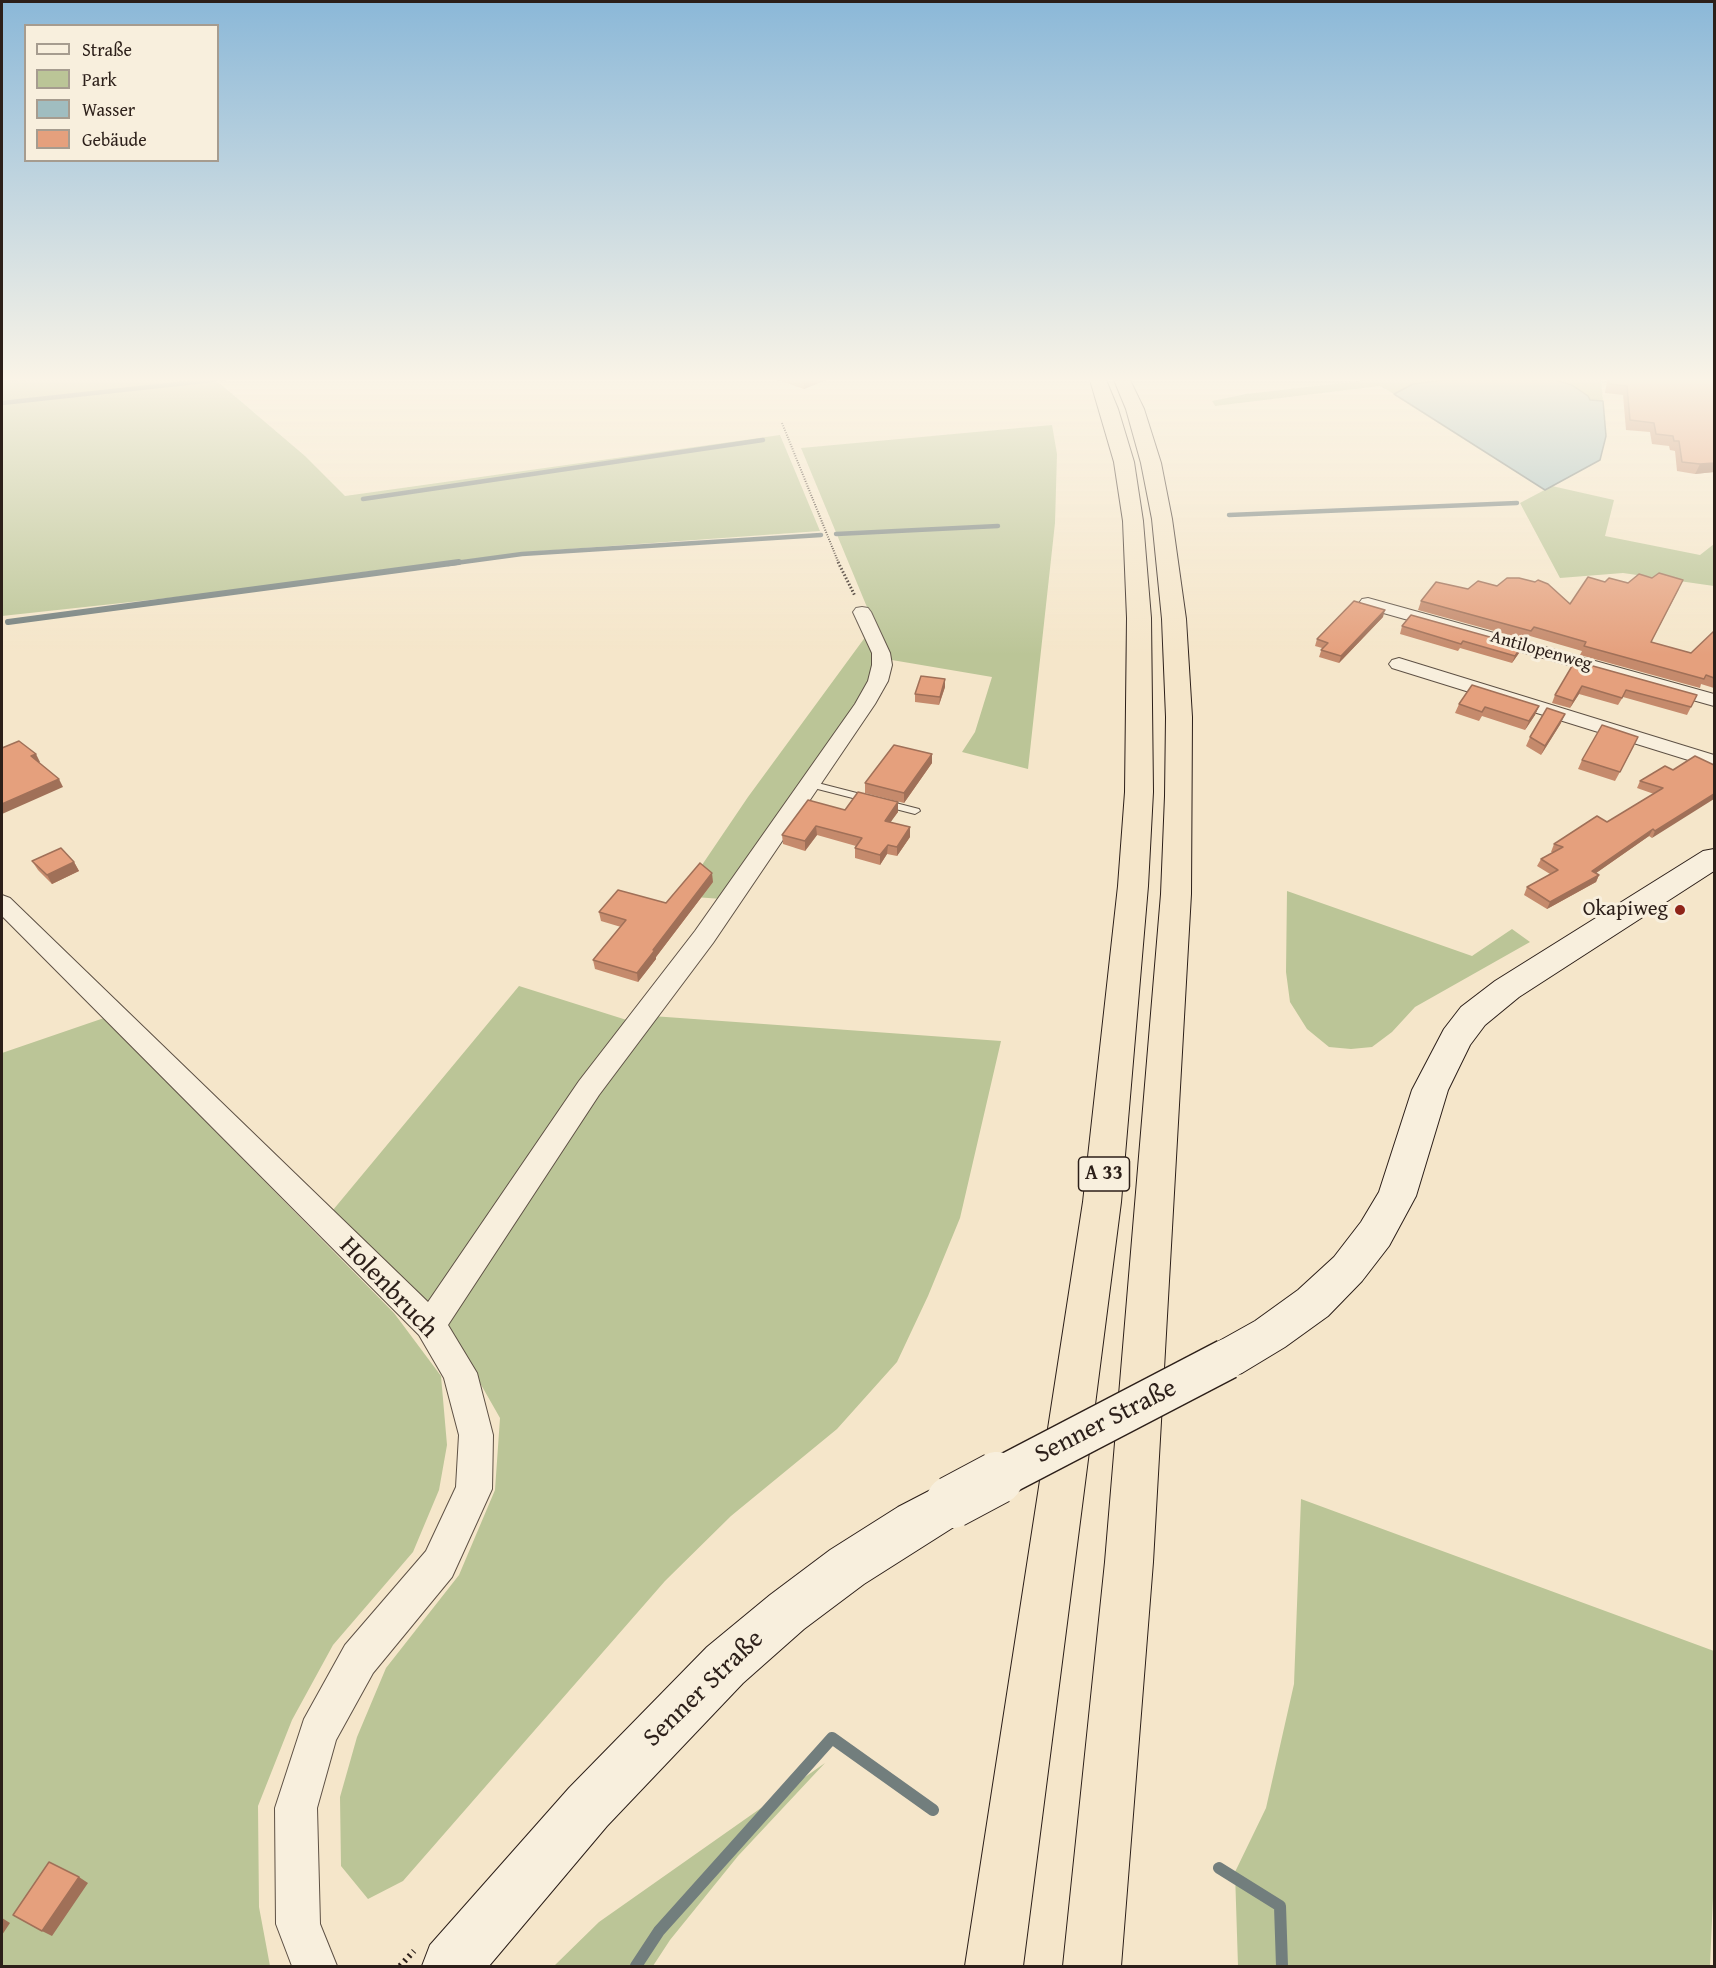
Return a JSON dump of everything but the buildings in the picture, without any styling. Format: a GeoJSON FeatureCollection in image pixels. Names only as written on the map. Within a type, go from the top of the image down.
{"type":"FeatureCollection","features":[{"type":"Feature","properties":{"kind":"highway","name":"A 33"},"geometry":{"type":"LineString","coordinates":[[994,1966],[1102,1202],[1133,886],[1139,792],[1139,618],[1133,521],[1126,472]]}},
{"type":"Feature","properties":{"kind":"highway","name":"A 33"},"geometry":{"type":"LineString","coordinates":[[1092,1966],[1132,1526],[1176,894],[1179,717],[1174,619],[1162,519],[1152,472]]}},
{"type":"Feature","properties":{"kind":"street","name":"Antilopenweg"},"geometry":{"type":"LineString","coordinates":[[1368,603],[1714,700]]}},
{"type":"Feature","properties":{"kind":"street"},"geometry":{"type":"LineString","coordinates":[[430,1326],[589,1088],[704,937],[865,704],[878,681],[881,653],[862,612]]}},
{"type":"Feature","properties":{"kind":"street"},"geometry":{"type":"LineString","coordinates":[[1399,664],[1714,762]]}},
{"type":"Feature","properties":{"kind":"street","name":"Senner Straße"},"geometry":{"type":"LineString","coordinates":[[451,1966],[588,1807],[725,1665],[787,1612],[848,1567],[915,1523],[1227,1359],[1270,1334],[1313,1303],[1348,1269],[1375,1234],[1397,1196],[1430,1090],[1456,1038],[1473,1016],[1507,989],[1714,858]]}},
{"type":"Feature","properties":{"kind":"street","name":"Holenbruch"},"geometry":{"type":"LineString","coordinates":[[2,903],[430,1326],[460,1373],[476,1435],[474,1489],[439,1564],[359,1659],[318,1733],[296,1808],[298,1924],[314,1966]]}},
{"type":"Feature","properties":{"kind":"lane"},"geometry":{"type":"LineString","coordinates":[[810,784],[915,811]]}},
{"type":"Feature","properties":{"kind":"path"},"geometry":{"type":"LineString","coordinates":[[802,472],[836,556],[862,612]]}},
{"type":"Feature","properties":{"kind":"green space"},"geometry":{"type":"Polygon","coordinates":[[[2,472],[321,472],[345,496],[517,472],[795,472],[820,531],[541,551],[355,573],[356,576],[288,585],[2,616],[2,472]]]}},
{"type":"Feature","properties":{"kind":"green space"},"geometry":{"type":"Polygon","coordinates":[[[811,472],[1056,472],[1055,523],[1028,769],[962,752],[975,732],[992,677],[886,659],[886,653],[811,472]]]}},
{"type":"Feature","properties":{"kind":"green space"},"geometry":{"type":"Polygon","coordinates":[[[1552,486],[1614,500],[1605,536],[1700,555],[1714,544],[1714,586],[1623,573],[1560,578],[1520,503],[1552,486]]]}},
{"type":"Feature","properties":{"kind":"green space"},"geometry":{"type":"Polygon","coordinates":[[[866,636],[876,654],[873,681],[722,899],[681,896],[748,797],[866,636]]]}},
{"type":"Feature","properties":{"kind":"green space"},"geometry":{"type":"Polygon","coordinates":[[[1287,891],[1472,956],[1512,929],[1530,942],[1415,1007],[1392,1032],[1372,1047],[1351,1049],[1329,1047],[1307,1029],[1290,1002],[1286,972],[1287,891]]]}},
{"type":"Feature","properties":{"kind":"green space"},"geometry":{"type":"Polygon","coordinates":[[[519,986],[633,1022],[433,1307],[333,1210],[519,986]]]}},
{"type":"Feature","properties":{"kind":"green space"},"geometry":{"type":"Polygon","coordinates":[[[652,1016],[1001,1041],[960,1218],[928,1296],[897,1362],[837,1429],[731,1516],[665,1581],[403,1881],[368,1899],[341,1866],[340,1797],[357,1737],[386,1668],[459,1575],[495,1490],[500,1418],[443,1318],[652,1016]]]}},
{"type":"Feature","properties":{"kind":"green space"},"geometry":{"type":"Polygon","coordinates":[[[104,1018],[394,1313],[441,1376],[447,1445],[439,1490],[413,1552],[333,1645],[292,1720],[258,1806],[259,1907],[270,1966],[2,1966],[2,1053],[104,1018]]]}},
{"type":"Feature","properties":{"kind":"green space"},"geometry":{"type":"Polygon","coordinates":[[[1301,1499],[1714,1651],[1714,1875],[1710,1966],[1238,1966],[1235,1872],[1266,1808],[1294,1684],[1301,1499]]]}},
{"type":"Feature","properties":{"kind":"green space"},"geometry":{"type":"Polygon","coordinates":[[[825,1763],[738,1856],[670,1940],[653,1966],[554,1966],[599,1922],[825,1763]]]}},
{"type":"Feature","properties":{"kind":"water"},"geometry":{"type":"Polygon","coordinates":[[[1516,472],[1578,472],[1545,490],[1516,472]]]}},
{"type":"Feature","properties":{"kind":"waterway"},"geometry":{"type":"LineString","coordinates":[[363,499],[547,472]]}},
{"type":"Feature","properties":{"kind":"waterway"},"geometry":{"type":"LineString","coordinates":[[1229,515],[1517,503]]}},
{"type":"Feature","properties":{"kind":"waterway"},"geometry":{"type":"LineString","coordinates":[[836,534],[998,526]]}},
{"type":"Feature","properties":{"kind":"waterway"},"geometry":{"type":"LineString","coordinates":[[448,564],[522,554],[821,535]]}},
{"type":"Feature","properties":{"kind":"waterway"},"geometry":{"type":"LineString","coordinates":[[8,622],[459,562]]}},
{"type":"Feature","properties":{"kind":"waterway"},"geometry":{"type":"LineString","coordinates":[[636,1966],[659,1931],[832,1738],[933,1810]]}},
{"type":"Feature","properties":{"kind":"waterway"},"geometry":{"type":"LineString","coordinates":[[1219,1868],[1280,1906],[1282,1966]]}},
{"type":"Feature","properties":{"kind":"place","name":"Okapiweg"},"geometry":{"type":"Point","coordinates":[1680,910]}}]}
